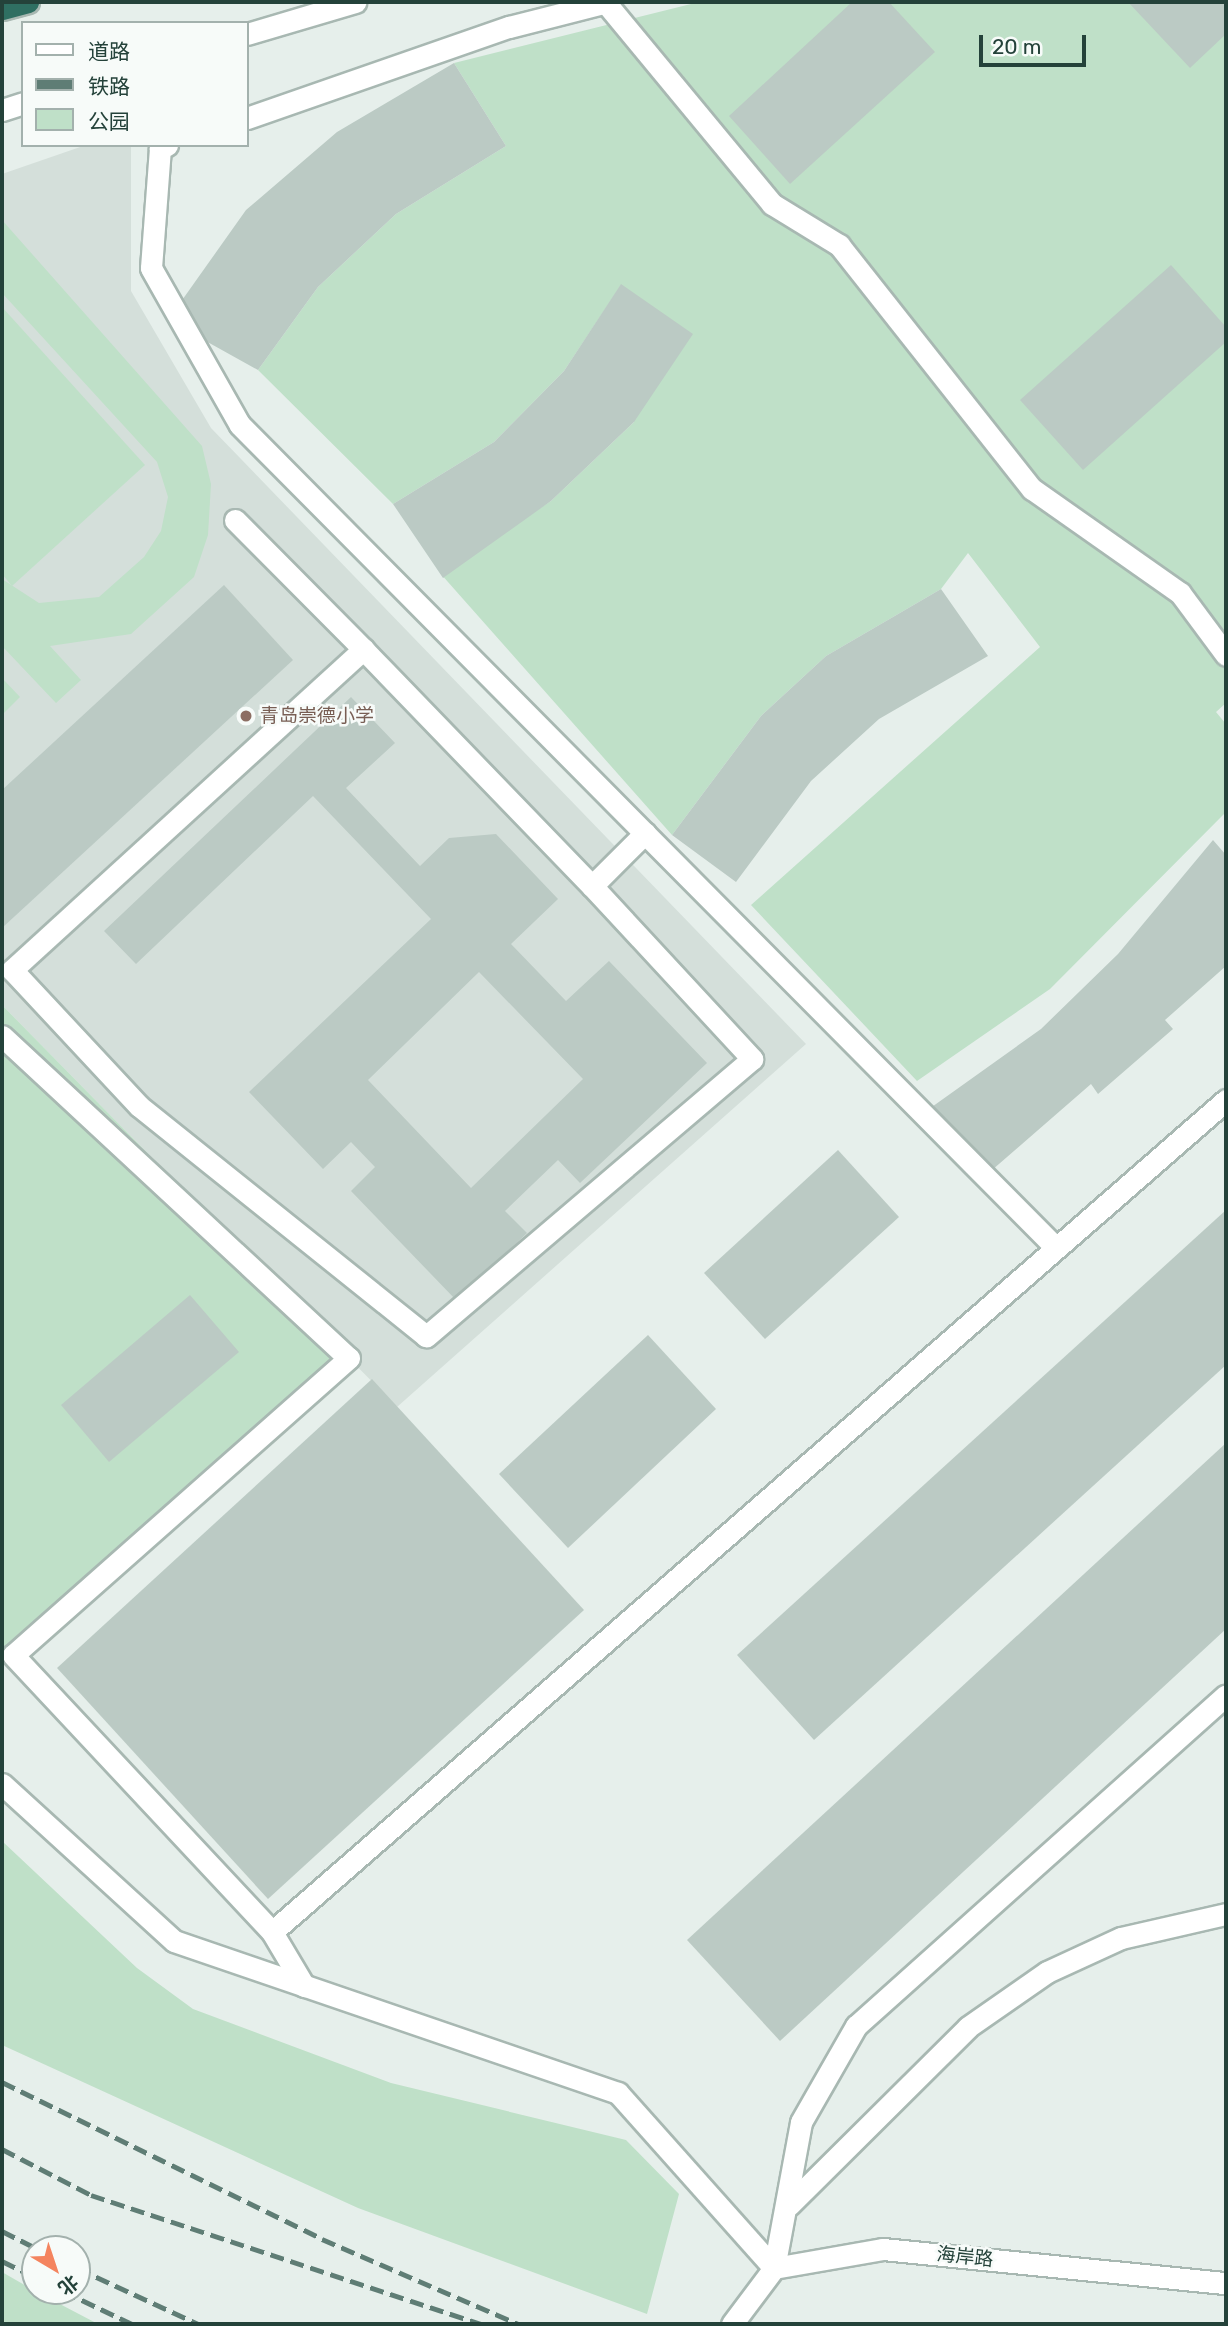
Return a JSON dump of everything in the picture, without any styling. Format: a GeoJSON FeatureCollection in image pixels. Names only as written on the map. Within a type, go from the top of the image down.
{"type":"FeatureCollection","features":[{"type":"Feature","properties":{"kind":"highway"},"geometry":{"type":"LineString","coordinates":[[2,7],[9,2]]}},
{"type":"Feature","properties":{"kind":"highway"},"geometry":{"type":"LineString","coordinates":[[2,7],[28,2]]}},
{"type":"Feature","properties":{"kind":"street"},"geometry":{"type":"LineString","coordinates":[[248,34],[355,2]]}},
{"type":"Feature","properties":{"kind":"street"},"geometry":{"type":"LineString","coordinates":[[248,118],[509,27],[606,2],[772,204],[839,245],[1032,489],[1180,593],[1226,655]]}},
{"type":"Feature","properties":{"kind":"street"},"geometry":{"type":"LineString","coordinates":[[2,110],[21,104]]}},
{"type":"Feature","properties":{"kind":"street"},"geometry":{"type":"LineString","coordinates":[[162,147],[160,148],[151,268],[240,425],[1056,1248]]}},
{"type":"Feature","properties":{"kind":"street"},"geometry":{"type":"LineString","coordinates":[[235,520],[363,649],[592,886],[752,1059],[426,1336],[139,1106],[12,970],[363,649]]}},
{"type":"Feature","properties":{"kind":"street"},"geometry":{"type":"LineString","coordinates":[[592,886],[645,833]]}},
{"type":"Feature","properties":{"kind":"street"},"geometry":{"type":"LineString","coordinates":[[2,1036],[349,1359],[13,1655],[272,1932],[304,1986]]}},
{"type":"Feature","properties":{"kind":"street"},"geometry":{"type":"LineString","coordinates":[[272,1932],[1226,1100]]}},
{"type":"Feature","properties":{"kind":"street"},"geometry":{"type":"LineString","coordinates":[[732,2324],[774,2268],[789,2205],[801,2122],[856,2026],[1226,1695]]}},
{"type":"Feature","properties":{"kind":"street"},"geometry":{"type":"LineString","coordinates":[[2,1784],[174,1941],[618,2093],[774,2268]]}},
{"type":"Feature","properties":{"kind":"street"},"geometry":{"type":"LineString","coordinates":[[789,2205],[968,2027],[1047,1972],[1121,1938],[1226,1914]]}},
{"type":"Feature","properties":{"kind":"street","name":"海岸路"},"geometry":{"type":"LineString","coordinates":[[774,2268],[883,2249],[1226,2283]]}},
{"type":"Feature","properties":{"kind":"shaded area","name":"青岛崇德小学"},"geometry":{"type":"Polygon","coordinates":[[[80,147],[131,147],[131,291],[211,428],[806,1044],[397,1407],[2,1005],[2,174],[80,147]]]}},
{"type":"Feature","properties":{"kind":"green space"},"geometry":{"type":"Polygon","coordinates":[[[699,2],[1226,2],[1226,703],[1216,712],[1226,724],[1226,812],[1050,989],[917,1081],[751,905],[1040,647],[968,553],[941,589],[826,656],[761,716],[672,835],[440,573],[551,501],[634,422],[621,285],[564,371],[494,442],[393,504],[258,370],[318,287],[396,214],[506,146],[454,63],[699,2]]]}},
{"type":"Feature","properties":{"kind":"green space"},"geometry":{"type":"Polygon","coordinates":[[[2,220],[202,446],[211,484],[208,535],[194,577],[131,634],[50,646],[81,680],[56,703],[2,646],[2,579],[39,603],[99,597],[144,557],[161,531],[168,497],[157,462],[2,293],[2,220]]]}},
{"type":"Feature","properties":{"kind":"green space"},"geometry":{"type":"Polygon","coordinates":[[[2,307],[145,465],[12,586],[2,574],[2,307]]]}},
{"type":"Feature","properties":{"kind":"green space"},"geometry":{"type":"Polygon","coordinates":[[[2,678],[20,697],[2,715],[2,678]]]}},
{"type":"Feature","properties":{"kind":"green space"},"geometry":{"type":"Polygon","coordinates":[[[2,1005],[349,1358],[2,1666],[2,1005]]]}},
{"type":"Feature","properties":{"kind":"green space"},"geometry":{"type":"Polygon","coordinates":[[[2,1841],[137,1968],[193,2009],[391,2083],[626,2140],[679,2194],[647,2314],[358,2208],[2,2045],[2,1841]]]}},
{"type":"Feature","properties":{"kind":"green space"},"geometry":{"type":"Polygon","coordinates":[[[2,2272],[21,2283],[21,2305],[62,2305],[98,2324],[2,2324],[2,2272]]]}},
{"type":"Feature","properties":{"kind":"building"},"geometry":{"type":"Polygon","coordinates":[[[852,2],[889,2],[935,52],[790,184],[729,116],[852,2]]]}},
{"type":"Feature","properties":{"kind":"building"},"geometry":{"type":"Polygon","coordinates":[[[1128,2],[1226,2],[1226,34],[1190,68],[1128,2]]]}},
{"type":"Feature","properties":{"kind":"building"},"geometry":{"type":"Polygon","coordinates":[[[454,63],[506,146],[396,214],[318,287],[258,370],[168,320],[246,210],[337,132],[454,63]]]}},
{"type":"Feature","properties":{"kind":"building"},"geometry":{"type":"Polygon","coordinates":[[[1171,265],[1226,327],[1226,342],[1083,470],[1020,400],[1171,265]]]}},
{"type":"Feature","properties":{"kind":"building"},"geometry":{"type":"Polygon","coordinates":[[[621,284],[693,334],[634,422],[551,501],[443,578],[393,504],[494,442],[564,371],[621,284]]]}},
{"type":"Feature","properties":{"kind":"building"},"geometry":{"type":"Polygon","coordinates":[[[224,585],[293,660],[2,928],[2,790],[224,585]]]}},
{"type":"Feature","properties":{"kind":"building"},"geometry":{"type":"Polygon","coordinates":[[[941,589],[988,656],[879,719],[811,781],[736,882],[672,835],[761,716],[826,656],[941,589]]]}},
{"type":"Feature","properties":{"kind":"building"},"geometry":{"type":"Polygon","coordinates":[[[351,697],[395,743],[346,788],[420,866],[449,838],[496,834],[558,899],[511,944],[566,1001],[609,961],[707,1063],[580,1183],[558,1160],[505,1211],[527,1233],[456,1300],[351,1191],[375,1167],[351,1142],[323,1169],[249,1092],[431,919],[313,796],[136,964],[104,931],[351,697]],[[479,972],[368,1080],[471,1188],[583,1079],[479,972]]]}},
{"type":"Feature","properties":{"kind":"building"},"geometry":{"type":"Polygon","coordinates":[[[1213,840],[1226,855],[1226,966],[1165,1020],[1173,1029],[1098,1094],[1091,1084],[977,1183],[922,1114],[1041,1029],[1118,954],[1213,840]]]}},
{"type":"Feature","properties":{"kind":"building"},"geometry":{"type":"Polygon","coordinates":[[[838,1150],[899,1217],[765,1339],[704,1273],[838,1150]]]}},
{"type":"Feature","properties":{"kind":"building"},"geometry":{"type":"Polygon","coordinates":[[[1226,1210],[1226,1365],[814,1740],[737,1655],[1226,1210]]]}},
{"type":"Feature","properties":{"kind":"building"},"geometry":{"type":"Polygon","coordinates":[[[190,1295],[239,1352],[109,1462],[61,1405],[190,1295]]]}},
{"type":"Feature","properties":{"kind":"building"},"geometry":{"type":"Polygon","coordinates":[[[648,1335],[716,1409],[568,1548],[499,1474],[648,1335]]]}},
{"type":"Feature","properties":{"kind":"building"},"geometry":{"type":"Polygon","coordinates":[[[372,1379],[584,1610],[268,1899],[57,1668],[372,1379]]]}},
{"type":"Feature","properties":{"kind":"building"},"geometry":{"type":"Polygon","coordinates":[[[1226,1443],[1226,1629],[780,2041],[687,1940],[1226,1443]]]}},
{"type":"Feature","properties":{"kind":"railway"},"geometry":{"type":"LineString","coordinates":[[2,2082],[322,2239],[518,2324]]}},
{"type":"Feature","properties":{"kind":"railway"},"geometry":{"type":"LineString","coordinates":[[2,2149],[91,2195],[482,2324]]}},
{"type":"Feature","properties":{"kind":"railway"},"geometry":{"type":"LineString","coordinates":[[2,2231],[21,2240]]}},
{"type":"Feature","properties":{"kind":"railway"},"geometry":{"type":"LineString","coordinates":[[2,2261],[21,2270]]}},
{"type":"Feature","properties":{"kind":"railway"},"geometry":{"type":"LineString","coordinates":[[91,2274],[198,2324]]}},
{"type":"Feature","properties":{"kind":"railway"},"geometry":{"type":"LineString","coordinates":[[91,2304],[132,2324]]}},
{"type":"Feature","properties":{"kind":"place","name":"青岛崇德小学"},"geometry":{"type":"Point","coordinates":[246,716]}}]}
